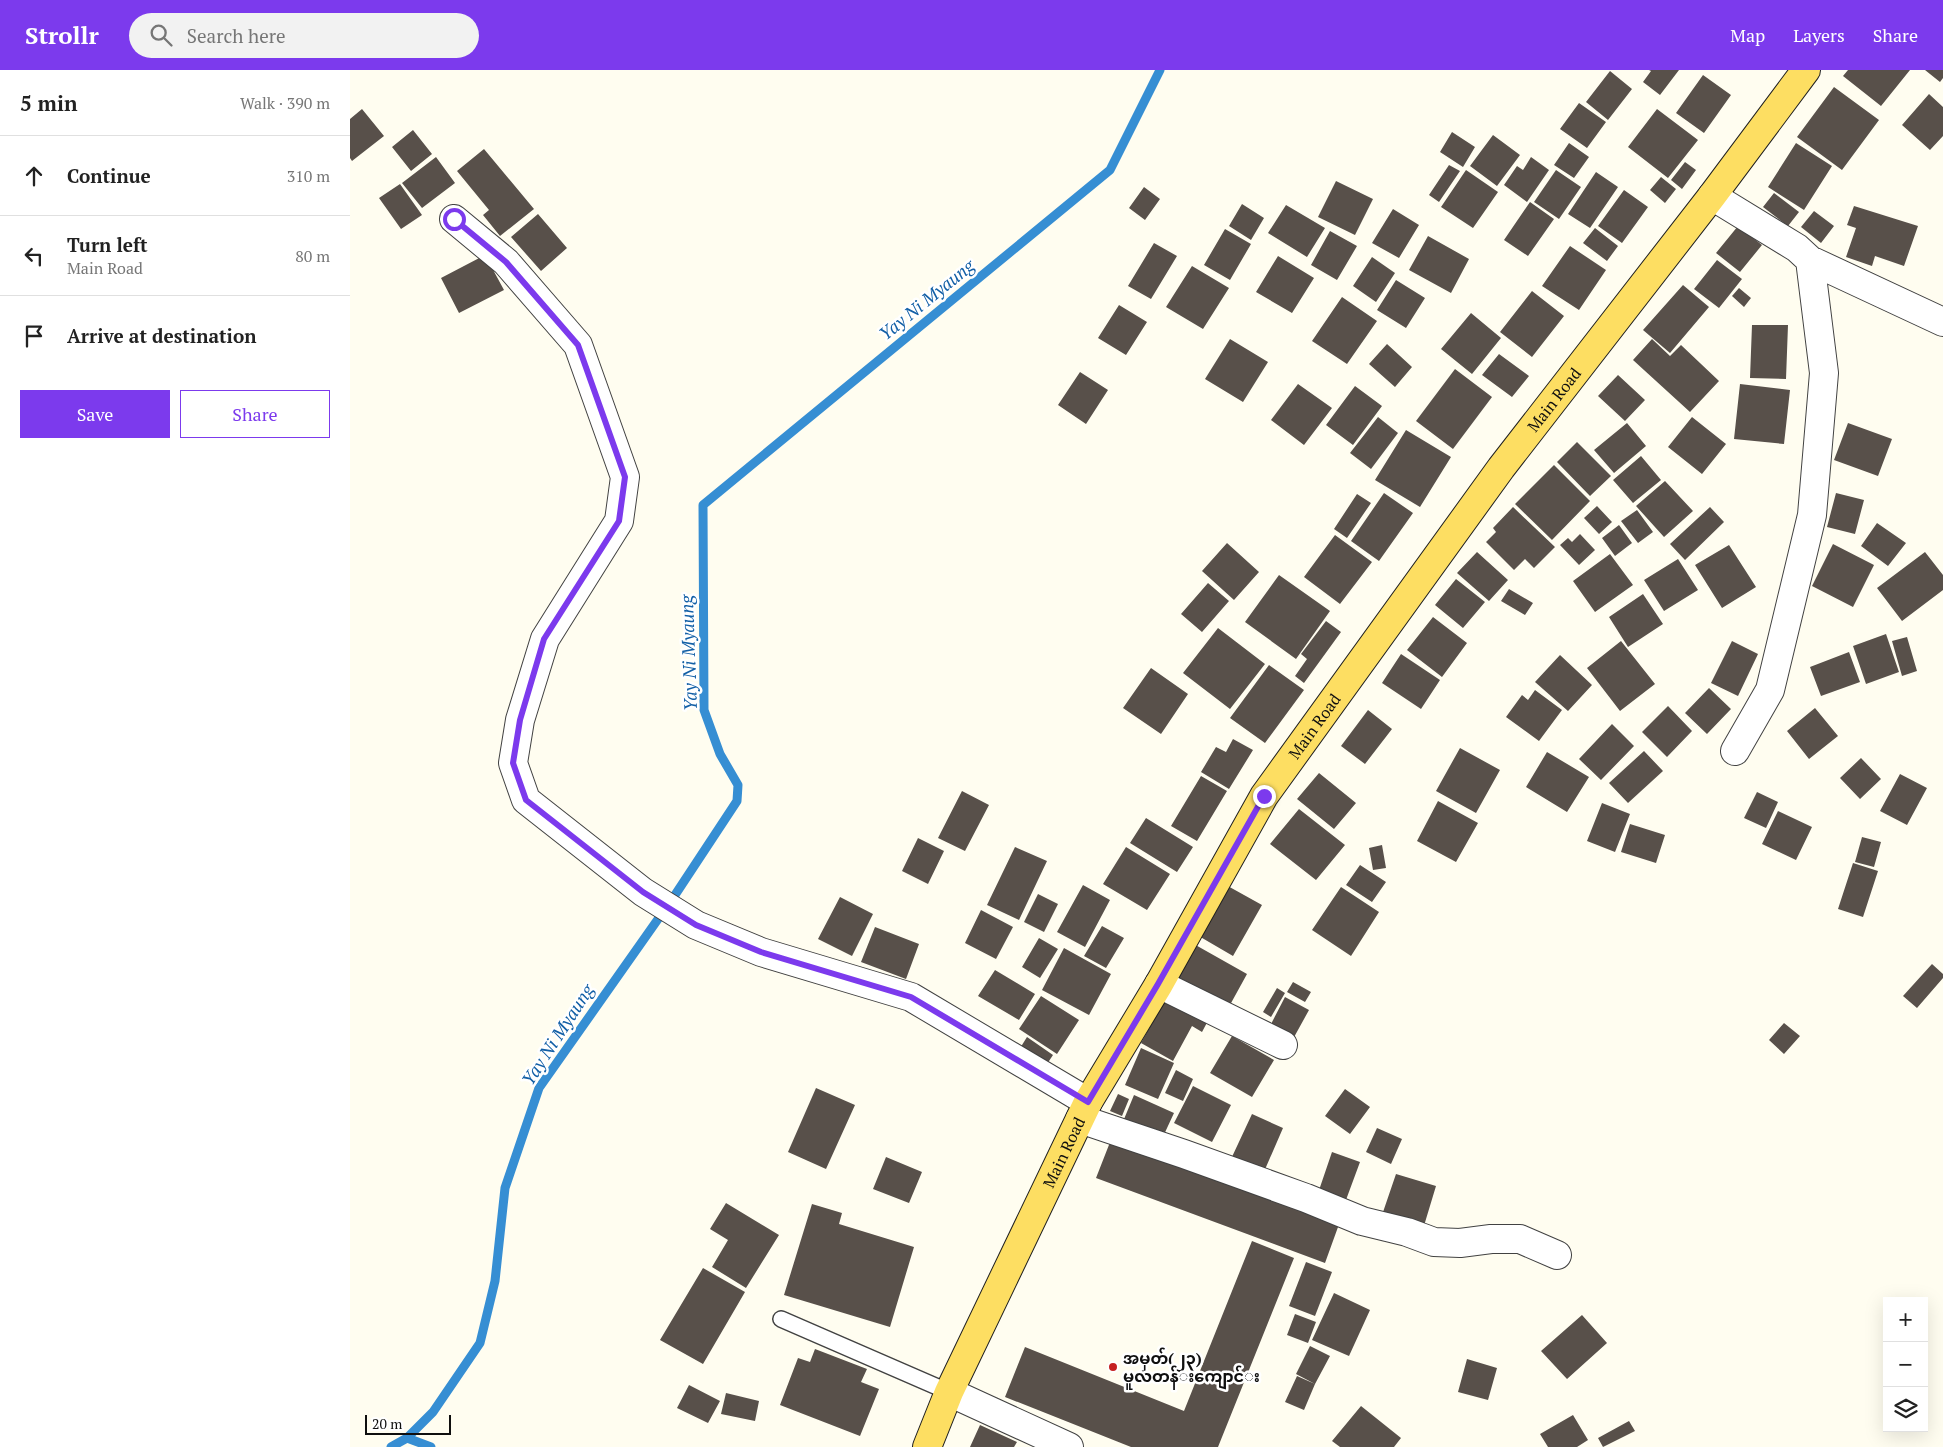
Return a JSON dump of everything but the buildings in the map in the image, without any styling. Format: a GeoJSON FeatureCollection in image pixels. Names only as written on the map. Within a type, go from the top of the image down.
{"type":"FeatureCollection","features":[{"type":"Feature","properties":{"kind":"main road","name":"Main Road"},"geometry":{"type":"LineString","coordinates":[[927,1447],[949,1392],[1084,1111],[1264,796],[1500,468],[1712,196],[1806,70]]}},
{"type":"Feature","properties":{"kind":"street"},"geometry":{"type":"LineString","coordinates":[[1712,196],[1797,248],[1810,260],[1943,322]]}},
{"type":"Feature","properties":{"kind":"street"},"geometry":{"type":"LineString","coordinates":[[454,219],[506,262],[578,345],[625,477],[619,521],[544,639],[520,720],[513,763],[526,800],[643,892],[696,925],[761,952],[911,997],[1084,1111],[1184,1154],[1306,1198],[1362,1221],[1407,1232],[1434,1242],[1460,1243],[1491,1239],[1520,1239],[1556,1255]]}},
{"type":"Feature","properties":{"kind":"street"},"geometry":{"type":"LineString","coordinates":[[1735,751],[1770,690],[1812,515],[1824,373],[1810,260]]}},
{"type":"Feature","properties":{"kind":"street"},"geometry":{"type":"LineString","coordinates":[[1158,984],[1283,1044]]}},
{"type":"Feature","properties":{"kind":"street"},"geometry":{"type":"LineString","coordinates":[[949,1392],[1069,1447]]}},
{"type":"Feature","properties":{"kind":"lane"},"geometry":{"type":"LineString","coordinates":[[781,1319],[949,1392]]}},
{"type":"Feature","properties":{"kind":"waterway","name":"Yay Ni Myaung"},"geometry":{"type":"LineString","coordinates":[[391,1447],[407,1438],[433,1412],[480,1343],[495,1281],[505,1188],[539,1088],[675,895],[737,801],[738,785],[720,754],[704,710],[703,505],[1110,170],[1160,70]]}},
{"type":"Feature","properties":{"kind":"waterway"},"geometry":{"type":"LineString","coordinates":[[407,1438],[431,1447]]}},
{"type":"Feature","properties":{"kind":"place","name":"အမှတ်(၂၃) မူလတန်‌း‌ကျောင်‌း"},"geometry":{"type":"Point","coordinates":[1113,1367]}},
{"type":"Feature","properties":{"kind":"route"},"geometry":{"type":"LineString","coordinates":[[454,219],[506,262],[578,345],[625,477],[619,521],[544,639],[520,720],[513,763],[526,800],[643,892],[696,925],[761,952],[911,997],[1088,1102],[1158,984],[1264,796]]}}]}
